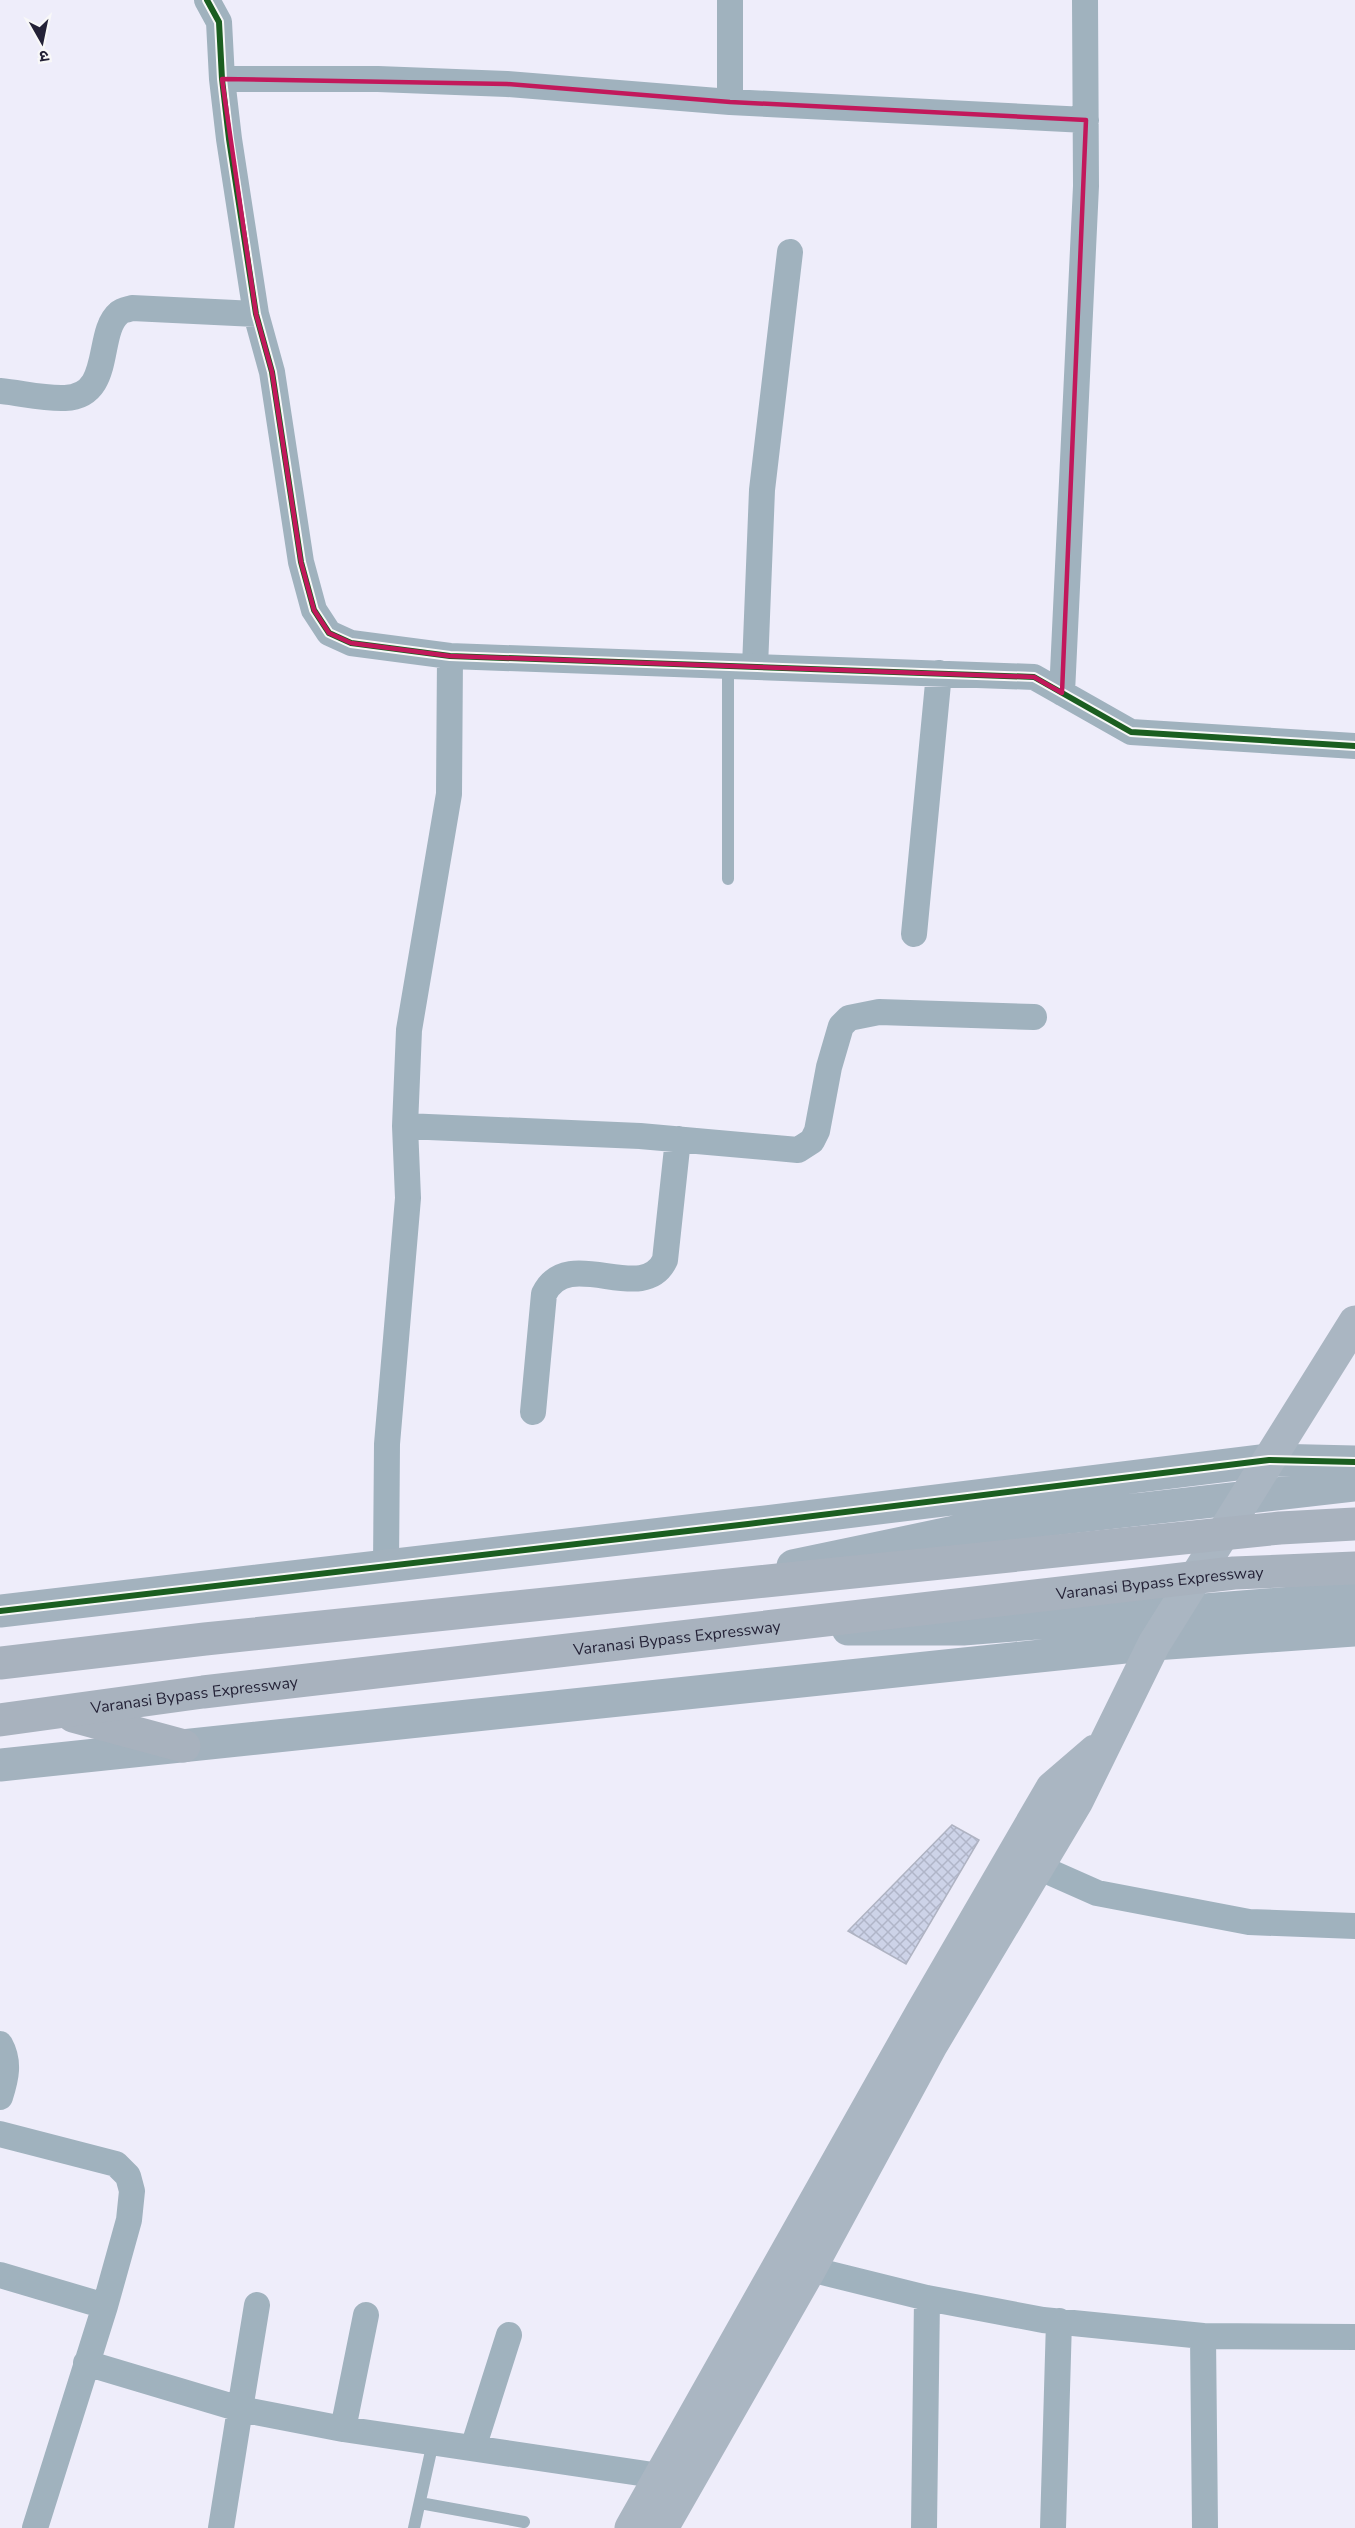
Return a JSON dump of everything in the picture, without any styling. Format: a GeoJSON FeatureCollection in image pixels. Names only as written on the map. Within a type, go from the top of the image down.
{"type":"FeatureCollection","features":[{"type":"Feature","properties":{"kind":"highway"},"geometry":{"type":"LineString","coordinates":[[0,1663],[683,1589],[1280,1528],[1355,1524]]}},
{"type":"Feature","properties":{"kind":"highway","name":"Varanasi Bypass Expressway"},"geometry":{"type":"LineString","coordinates":[[0,1720],[203,1692],[1234,1573],[1355,1568]]}},
{"type":"Feature","properties":{"kind":"highway"},"geometry":{"type":"LineString","coordinates":[[57,1712],[184,1746]]}},
{"type":"Feature","properties":{"kind":"main road"},"geometry":{"type":"LineString","coordinates":[[662,2528],[810,2269],[932,2044],[1036,1866],[1077,1801],[1154,1644],[1355,1322]]}},
{"type":"Feature","properties":{"kind":"main road"},"geometry":{"type":"LineString","coordinates":[[632,2528],[1052,1788],[1103,1744]]}},
{"type":"Feature","properties":{"kind":"street"},"geometry":{"type":"LineString","coordinates":[[207,0],[219,22],[222,79],[256,314],[272,372],[301,562],[314,610],[329,633],[351,643],[450,656],[1034,677],[1131,732],[1355,746]]}},
{"type":"Feature","properties":{"kind":"street"},"geometry":{"type":"LineString","coordinates":[[730,0],[730,102]]}},
{"type":"Feature","properties":{"kind":"street"},"geometry":{"type":"LineString","coordinates":[[1062,693],[1084,249],[1085,0]]}},
{"type":"Feature","properties":{"kind":"street"},"geometry":{"type":"LineString","coordinates":[[222,79],[378,79],[507,84],[730,102],[1086,120]]}},
{"type":"Feature","properties":{"kind":"street"},"geometry":{"type":"LineString","coordinates":[[755,667],[762,490],[790,252]]}},
{"type":"Feature","properties":{"kind":"street"},"geometry":{"type":"LineString","coordinates":[[0,391],[66,398],[89,388],[97,375],[110,327],[120,312],[132,308],[256,314]]}},
{"type":"Feature","properties":{"kind":"street"},"geometry":{"type":"LineString","coordinates":[[386,1566],[387,1444],[408,1198],[405,1126],[409,1030],[449,794],[450,656]]}},
{"type":"Feature","properties":{"kind":"street"},"geometry":{"type":"LineString","coordinates":[[914,934],[939,673]]}},
{"type":"Feature","properties":{"kind":"street"},"geometry":{"type":"LineString","coordinates":[[405,1126],[678,1140],[798,1150],[807,1147],[817,1131],[829,1067],[841,1026],[849,1018],[879,1012],[1034,1017]]}},
{"type":"Feature","properties":{"kind":"street"},"geometry":{"type":"LineString","coordinates":[[533,1412],[544,1294],[550,1282],[563,1275],[585,1274],[643,1278],[655,1274],[661,1268],[665,1260],[678,1140]]}},
{"type":"Feature","properties":{"kind":"street"},"geometry":{"type":"LineString","coordinates":[[0,1611],[1269,1460],[1355,1462]]}},
{"type":"Feature","properties":{"kind":"street"},"geometry":{"type":"LineString","coordinates":[[683,1589],[974,1528],[1355,1485]]}},
{"type":"Feature","properties":{"kind":"street"},"geometry":{"type":"LineString","coordinates":[[742,1629],[963,1629],[1355,1598]]}},
{"type":"Feature","properties":{"kind":"street"},"geometry":{"type":"LineString","coordinates":[[0,1765],[1154,1644],[1355,1630]]}},
{"type":"Feature","properties":{"kind":"street"},"geometry":{"type":"LineString","coordinates":[[1036,1866],[1096,1893],[1249,1922],[1355,1926]]}},
{"type":"Feature","properties":{"kind":"street"},"geometry":{"type":"LineString","coordinates":[[0,2044],[6,2062],[6,2076],[0,2097]]}},
{"type":"Feature","properties":{"kind":"street"},"geometry":{"type":"LineString","coordinates":[[0,2134],[116,2164],[128,2176],[132,2191],[129,2220],[105,2306],[35,2528]]}},
{"type":"Feature","properties":{"kind":"street"},"geometry":{"type":"LineString","coordinates":[[810,2269],[927,2298],[1059,2321],[1203,2336],[1355,2337]]}},
{"type":"Feature","properties":{"kind":"street"},"geometry":{"type":"LineString","coordinates":[[0,2275],[105,2306]]}},
{"type":"Feature","properties":{"kind":"street"},"geometry":{"type":"LineString","coordinates":[[924,2528],[927,2298]]}},
{"type":"Feature","properties":{"kind":"street"},"geometry":{"type":"LineString","coordinates":[[221,2528],[257,2305]]}},
{"type":"Feature","properties":{"kind":"street"},"geometry":{"type":"LineString","coordinates":[[343,2428],[366,2315]]}},
{"type":"Feature","properties":{"kind":"street"},"geometry":{"type":"LineString","coordinates":[[1053,2528],[1059,2321]]}},
{"type":"Feature","properties":{"kind":"street"},"geometry":{"type":"LineString","coordinates":[[473,2448],[510,2335]]}},
{"type":"Feature","properties":{"kind":"street"},"geometry":{"type":"LineString","coordinates":[[1203,2336],[1205,2528]]}},
{"type":"Feature","properties":{"kind":"street"},"geometry":{"type":"LineString","coordinates":[[86,2363],[240,2409],[343,2428],[660,2476]]}},
{"type":"Feature","properties":{"kind":"lane"},"geometry":{"type":"LineString","coordinates":[[728,666],[728,879]]}},
{"type":"Feature","properties":{"kind":"lane"},"geometry":{"type":"LineString","coordinates":[[414,2528],[433,2442]]}},
{"type":"Feature","properties":{"kind":"lane"},"geometry":{"type":"LineString","coordinates":[[420,2503],[524,2522]]}},
{"type":"Feature","properties":{"kind":"highlighted area"},"geometry":{"type":"Polygon","coordinates":[[[222,79],[507,84],[730,102],[1086,120],[1062,693],[1034,677],[450,656],[351,643],[329,633],[314,610],[301,562],[272,372],[256,314],[222,79]]]}},
{"type":"Feature","properties":{"kind":"building"},"geometry":{"type":"Polygon","coordinates":[[[952,1825],[979,1840],[906,1964],[848,1931],[952,1825]]]}},
{"type":"Feature","properties":{"kind":"cycle path"},"geometry":{"type":"LineString","coordinates":[[207,0],[219,22],[222,79],[229,139],[256,314],[272,372],[301,562],[314,610],[329,633],[351,643],[450,656],[1034,677],[1131,732],[1355,746]]}},
{"type":"Feature","properties":{"kind":"cycle path"},"geometry":{"type":"LineString","coordinates":[[0,1611],[748,1524],[1269,1460],[1355,1462]]}}]}
